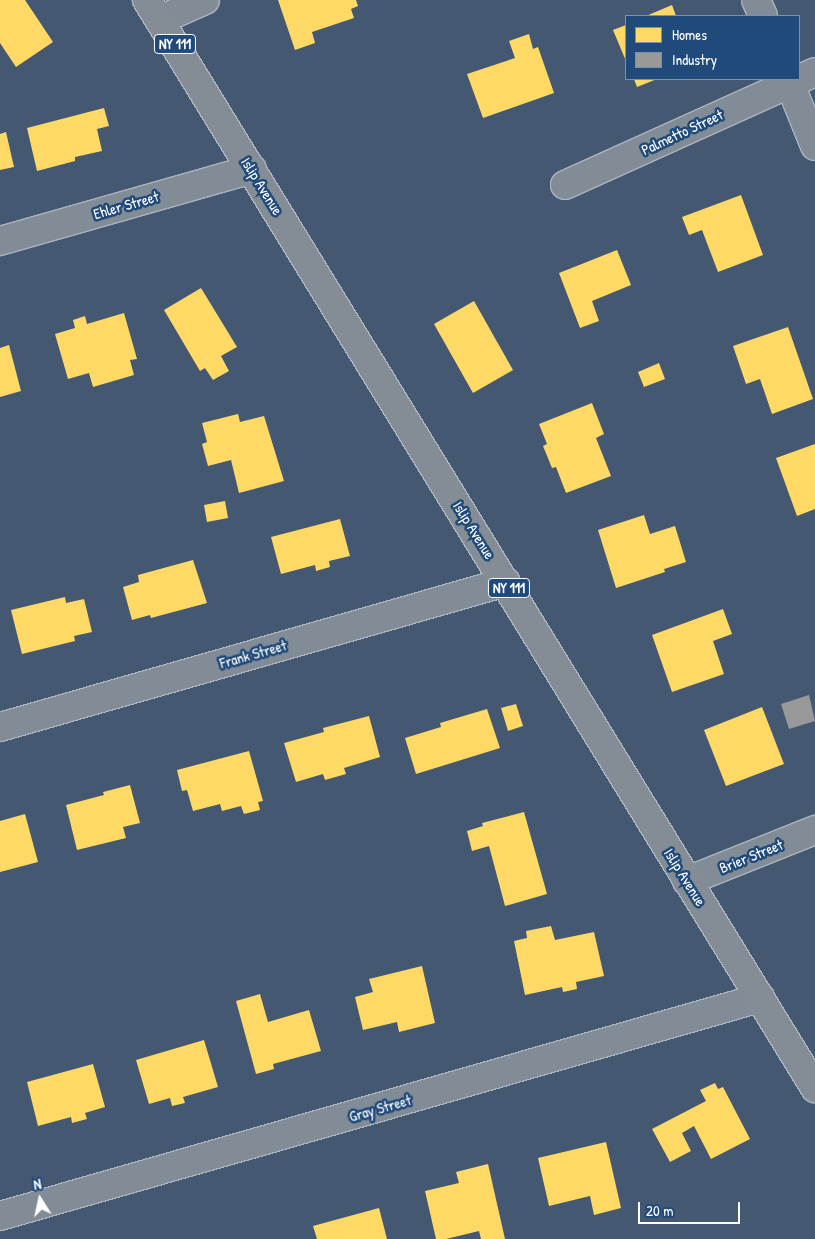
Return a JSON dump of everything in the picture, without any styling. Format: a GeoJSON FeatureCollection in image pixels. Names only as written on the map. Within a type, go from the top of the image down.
{"type":"FeatureCollection","features":[{"type":"Feature","properties":{"kind":"main road","name":"Islip Avenue"},"geometry":{"type":"LineString","coordinates":[[154,10],[815,1088]]}},
{"type":"Feature","properties":{"kind":"street"},"geometry":{"type":"LineString","coordinates":[[154,10],[205,0]]}},
{"type":"Feature","properties":{"kind":"street"},"geometry":{"type":"LineString","coordinates":[[756,0],[762,15]]}},
{"type":"Feature","properties":{"kind":"street","name":"Palmetto Street"},"geometry":{"type":"LineString","coordinates":[[800,77],[815,72]]}},
{"type":"Feature","properties":{"kind":"street"},"geometry":{"type":"LineString","coordinates":[[788,81],[815,146]]}},
{"type":"Feature","properties":{"kind":"street","name":"Palmetto Street"},"geometry":{"type":"LineString","coordinates":[[565,186],[788,81]]}},
{"type":"Feature","properties":{"kind":"street","name":"Ehler Street"},"geometry":{"type":"LineString","coordinates":[[0,241],[252,169]]}},
{"type":"Feature","properties":{"kind":"street","name":"Frank Street"},"geometry":{"type":"LineString","coordinates":[[0,727],[506,582]]}},
{"type":"Feature","properties":{"kind":"street","name":"Brier Street"},"geometry":{"type":"LineString","coordinates":[[687,881],[815,830]]}},
{"type":"Feature","properties":{"kind":"street","name":"Gray Street"},"geometry":{"type":"LineString","coordinates":[[0,1216],[760,998]]}},
{"type":"Feature","properties":{"kind":"building: Homes"},"geometry":{"type":"Polygon","coordinates":[[[0,0],[25,0],[53,42],[16,67],[0,43],[0,0]]]}},
{"type":"Feature","properties":{"kind":"building: Homes"},"geometry":{"type":"Polygon","coordinates":[[[278,0],[356,0],[358,6],[351,9],[354,18],[312,32],[315,43],[295,50],[278,0]]]}},
{"type":"Feature","properties":{"kind":"building: Homes"},"geometry":{"type":"Polygon","coordinates":[[[672,5],[676,15],[648,15],[672,5]]]}},
{"type":"Feature","properties":{"kind":"building: Homes"},"geometry":{"type":"Polygon","coordinates":[[[625,25],[625,59],[613,30],[625,25]]]}},
{"type":"Feature","properties":{"kind":"building: Homes"},"geometry":{"type":"Polygon","coordinates":[[[529,34],[533,49],[538,47],[554,93],[483,118],[467,74],[515,58],[509,41],[529,34]]]}},
{"type":"Feature","properties":{"kind":"building: Homes"},"geometry":{"type":"Polygon","coordinates":[[[634,80],[654,80],[637,87],[634,80]]]}},
{"type":"Feature","properties":{"kind":"building: Homes"},"geometry":{"type":"Polygon","coordinates":[[[104,108],[109,126],[97,129],[102,151],[75,157],[75,161],[37,171],[27,128],[104,108]]]}},
{"type":"Feature","properties":{"kind":"building: Homes"},"geometry":{"type":"Polygon","coordinates":[[[6,132],[14,167],[0,170],[0,134],[6,132]]]}},
{"type":"Feature","properties":{"kind":"building: Homes"},"geometry":{"type":"Polygon","coordinates":[[[741,195],[763,255],[718,272],[702,230],[689,235],[682,217],[741,195]]]}},
{"type":"Feature","properties":{"kind":"building: Homes"},"geometry":{"type":"Polygon","coordinates":[[[617,250],[631,285],[592,301],[599,321],[580,328],[559,273],[617,250]]]}},
{"type":"Feature","properties":{"kind":"building: Homes"},"geometry":{"type":"Polygon","coordinates":[[[201,288],[237,347],[221,356],[229,371],[213,380],[205,368],[200,371],[164,310],[201,288]]]}},
{"type":"Feature","properties":{"kind":"building: Homes"},"geometry":{"type":"Polygon","coordinates":[[[474,301],[513,370],[473,393],[434,324],[474,301]]]}},
{"type":"Feature","properties":{"kind":"building: Homes"},"geometry":{"type":"Polygon","coordinates":[[[124,313],[137,359],[130,360],[134,375],[93,387],[89,373],[68,379],[55,334],[75,328],[73,320],[85,316],[87,324],[124,313]]]}},
{"type":"Feature","properties":{"kind":"building: Homes"},"geometry":{"type":"Polygon","coordinates":[[[788,327],[813,399],[772,414],[760,379],[746,384],[733,346],[788,327]]]}},
{"type":"Feature","properties":{"kind":"building: Homes"},"geometry":{"type":"Polygon","coordinates":[[[9,345],[21,391],[0,397],[0,348],[9,345]]]}},
{"type":"Feature","properties":{"kind":"building: Homes"},"geometry":{"type":"Polygon","coordinates":[[[659,363],[665,379],[644,387],[638,372],[659,363]]]}},
{"type":"Feature","properties":{"kind":"building: Homes"},"geometry":{"type":"Polygon","coordinates":[[[592,403],[604,434],[596,438],[611,476],[566,493],[556,467],[552,468],[543,446],[547,444],[539,424],[592,403]]]}},
{"type":"Feature","properties":{"kind":"building: Homes"},"geometry":{"type":"Polygon","coordinates":[[[238,414],[240,422],[264,416],[284,481],[239,493],[231,460],[208,466],[202,444],[207,442],[202,423],[238,414]]]}},
{"type":"Feature","properties":{"kind":"building: Homes"},"geometry":{"type":"Polygon","coordinates":[[[815,444],[815,509],[797,516],[776,458],[815,444]]]}},
{"type":"Feature","properties":{"kind":"building: Homes"},"geometry":{"type":"Polygon","coordinates":[[[225,501],[228,518],[207,522],[204,505],[225,501]]]}},
{"type":"Feature","properties":{"kind":"building: Homes"},"geometry":{"type":"Polygon","coordinates":[[[644,515],[650,534],[675,526],[686,562],[664,569],[665,572],[616,588],[598,530],[644,515]]]}},
{"type":"Feature","properties":{"kind":"building: Homes"},"geometry":{"type":"Polygon","coordinates":[[[340,519],[350,556],[329,561],[330,567],[316,571],[315,565],[281,574],[271,537],[340,519]]]}},
{"type":"Feature","properties":{"kind":"building: Homes"},"geometry":{"type":"Polygon","coordinates":[[[193,560],[207,603],[151,618],[150,615],[132,620],[123,587],[139,582],[138,575],[193,560]]]}},
{"type":"Feature","properties":{"kind":"building: Homes"},"geometry":{"type":"Polygon","coordinates":[[[65,597],[66,603],[84,599],[92,632],[74,636],[75,641],[22,654],[11,610],[65,597]]]}},
{"type":"Feature","properties":{"kind":"building: Homes"},"geometry":{"type":"Polygon","coordinates":[[[723,609],[732,634],[713,641],[724,674],[672,692],[652,635],[723,609]]]}},
{"type":"Feature","properties":{"kind":"building: Homes"},"geometry":{"type":"Polygon","coordinates":[[[516,704],[523,726],[508,731],[501,708],[516,704]]]}},
{"type":"Feature","properties":{"kind":"building: Homes"},"geometry":{"type":"Polygon","coordinates":[[[762,707],[784,764],[726,786],[704,730],[762,707]]]}},
{"type":"Feature","properties":{"kind":"building: Homes"},"geometry":{"type":"Polygon","coordinates":[[[487,709],[500,748],[416,774],[405,738],[441,727],[440,723],[487,709]]]}},
{"type":"Feature","properties":{"kind":"building: Homes"},"geometry":{"type":"Polygon","coordinates":[[[369,716],[380,757],[344,768],[346,774],[325,780],[323,774],[296,782],[284,743],[324,732],[323,728],[369,716]]]}},
{"type":"Feature","properties":{"kind":"building: Homes"},"geometry":{"type":"Polygon","coordinates":[[[249,751],[263,801],[258,802],[260,810],[244,814],[241,806],[222,811],[220,804],[193,811],[187,790],[182,791],[177,770],[249,751]]]}},
{"type":"Feature","properties":{"kind":"building: Homes"},"geometry":{"type":"Polygon","coordinates":[[[130,785],[140,823],[123,827],[126,838],[77,850],[66,805],[104,795],[103,792],[130,785]]]}},
{"type":"Feature","properties":{"kind":"building: Homes"},"geometry":{"type":"Polygon","coordinates":[[[524,812],[547,894],[505,906],[489,846],[472,851],[467,831],[483,826],[482,823],[524,812]]]}},
{"type":"Feature","properties":{"kind":"building: Homes"},"geometry":{"type":"Polygon","coordinates":[[[25,814],[38,862],[0,872],[0,821],[25,814]]]}},
{"type":"Feature","properties":{"kind":"building: Homes"},"geometry":{"type":"Polygon","coordinates":[[[551,926],[555,940],[594,932],[604,976],[576,982],[577,989],[563,992],[562,987],[525,995],[514,941],[527,938],[526,931],[551,926]]]}},
{"type":"Feature","properties":{"kind":"building: Homes"},"geometry":{"type":"Polygon","coordinates":[[[422,966],[435,1023],[399,1032],[397,1022],[363,1030],[355,997],[373,992],[369,979],[422,966]]]}},
{"type":"Feature","properties":{"kind":"building: Homes"},"geometry":{"type":"Polygon","coordinates":[[[260,994],[268,1022],[309,1010],[321,1051],[273,1064],[274,1069],[256,1074],[236,1001],[260,994]]]}},
{"type":"Feature","properties":{"kind":"building: Homes"},"geometry":{"type":"Polygon","coordinates":[[[204,1040],[218,1087],[183,1097],[185,1103],[172,1106],[170,1098],[149,1104],[136,1060],[204,1040]]]}},
{"type":"Feature","properties":{"kind":"building: Homes"},"geometry":{"type":"Polygon","coordinates":[[[93,1064],[105,1107],[85,1113],[87,1119],[72,1123],[71,1117],[38,1126],[27,1082],[93,1064]]]}},
{"type":"Feature","properties":{"kind":"building: Homes"},"geometry":{"type":"Polygon","coordinates":[[[715,1083],[718,1089],[723,1087],[750,1139],[711,1159],[694,1126],[682,1133],[691,1151],[670,1162],[652,1129],[706,1101],[700,1090],[715,1083]]]}},
{"type":"Feature","properties":{"kind":"building: Homes"},"geometry":{"type":"Polygon","coordinates":[[[606,1142],[621,1208],[594,1215],[590,1196],[549,1206],[538,1158],[606,1142]]]}},
{"type":"Feature","properties":{"kind":"building: Homes"},"geometry":{"type":"Polygon","coordinates":[[[488,1164],[505,1239],[481,1239],[479,1231],[446,1239],[436,1239],[425,1191],[459,1183],[456,1172],[488,1164]]]}},
{"type":"Feature","properties":{"kind":"building: Homes"},"geometry":{"type":"Polygon","coordinates":[[[379,1208],[387,1239],[317,1239],[313,1226],[379,1208]]]}},
{"type":"Feature","properties":{"kind":"building: Industry"},"geometry":{"type":"Polygon","coordinates":[[[809,695],[815,721],[789,729],[781,704],[809,695]]]}}]}
